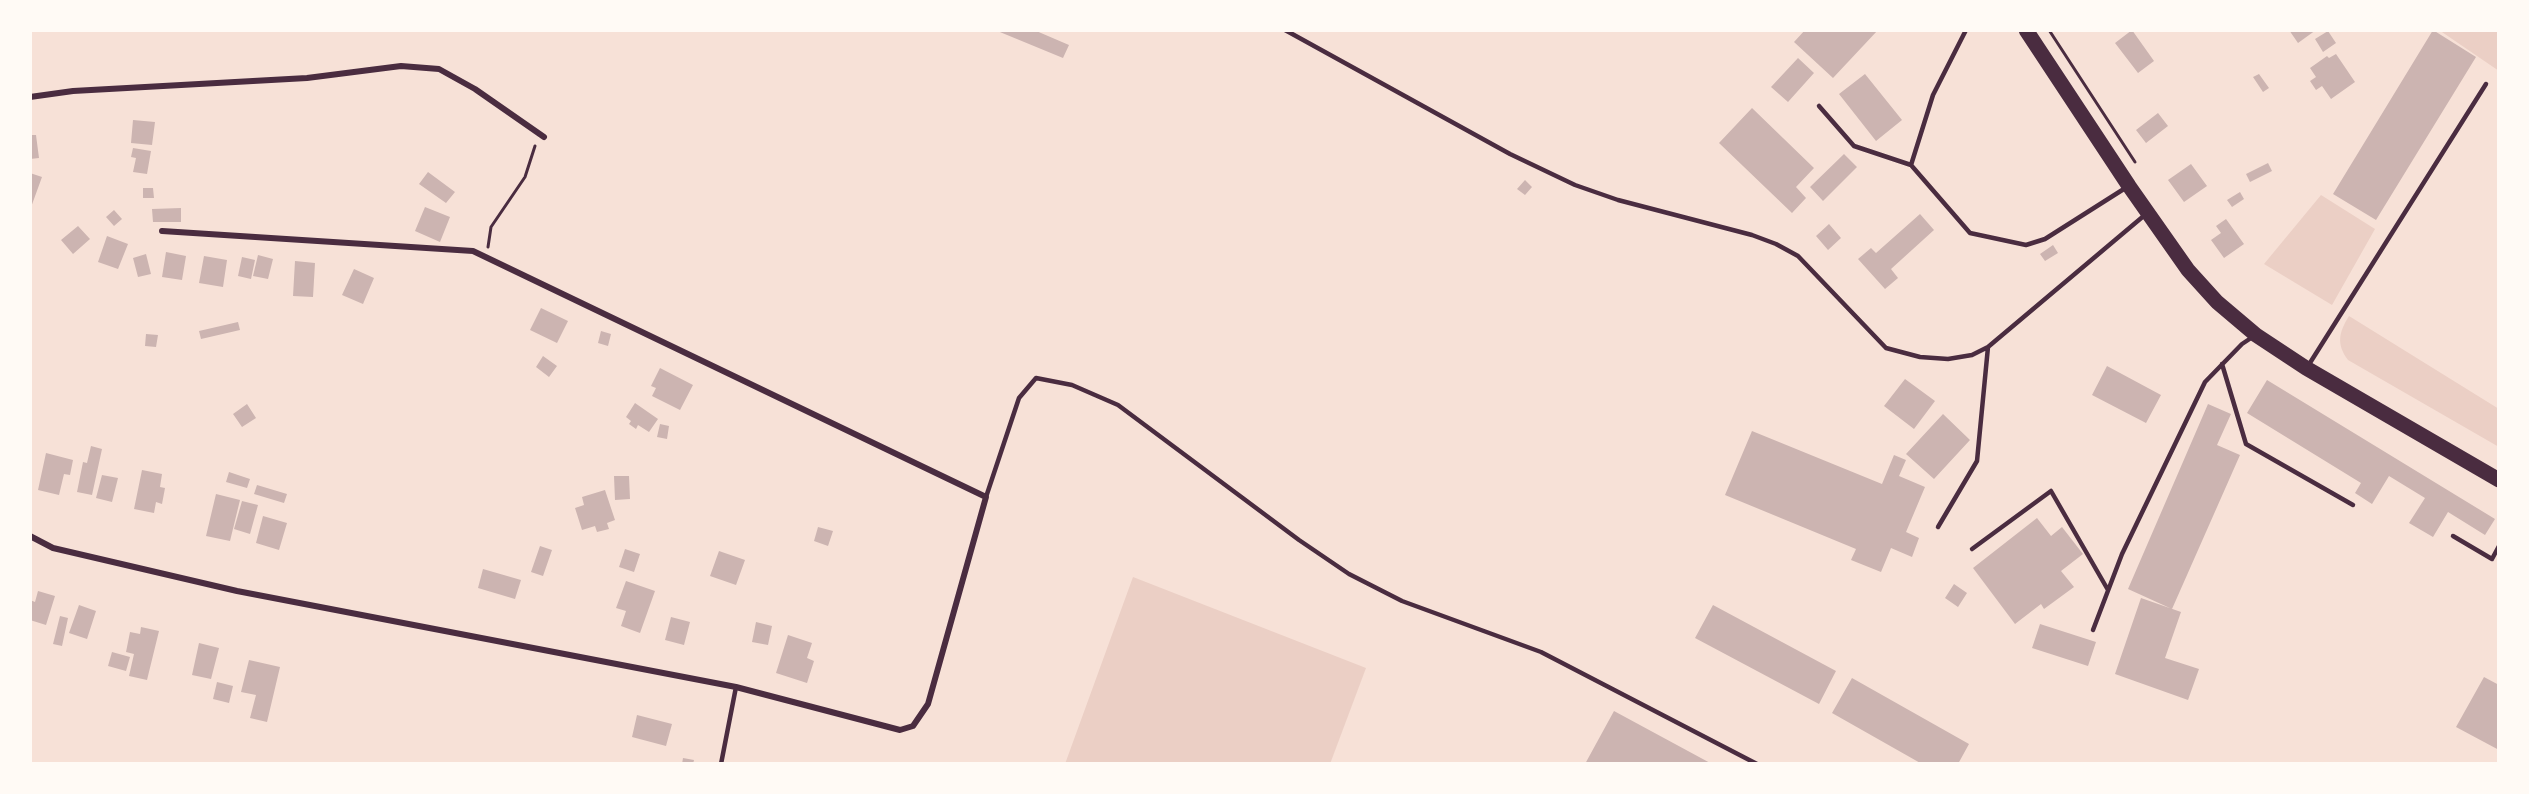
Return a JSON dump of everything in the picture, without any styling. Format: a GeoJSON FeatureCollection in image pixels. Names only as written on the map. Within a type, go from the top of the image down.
{"type":"FeatureCollection","features":[{"type":"Feature","properties":{"kind":"highway"},"geometry":{"type":"LineString","coordinates":[[2026,30],[2129,186],[2199,285],[2256,335],[2306,368],[2499,480]]}},
{"type":"Feature","properties":{"kind":"street"},"geometry":{"type":"LineString","coordinates":[[30,97],[73,91],[307,78],[401,66],[438,69],[475,89],[541,135]]}},
{"type":"Feature","properties":{"kind":"street"},"geometry":{"type":"LineString","coordinates":[[30,536],[53,548],[237,591],[736,687],[900,729],[913,726],[928,704],[986,497],[473,251],[162,231]]}},
{"type":"Feature","properties":{"kind":"lane"},"geometry":{"type":"LineString","coordinates":[[1285,30],[1510,154],[1575,185],[1618,200],[1752,235],[1776,244],[1798,256],[1886,348],[1920,357],[1948,358],[1972,355],[1988,347],[2148,213]]}},
{"type":"Feature","properties":{"kind":"lane"},"geometry":{"type":"LineString","coordinates":[[1911,165],[1933,95],[1966,30]]}},
{"type":"Feature","properties":{"kind":"lane"},"geometry":{"type":"LineString","coordinates":[[2306,368],[2486,84]]}},
{"type":"Feature","properties":{"kind":"lane"},"geometry":{"type":"LineString","coordinates":[[1819,106],[1854,146],[1911,165],[1970,233],[2026,245],[2045,239],[2129,186]]}},
{"type":"Feature","properties":{"kind":"lane"},"geometry":{"type":"LineString","coordinates":[[2092,630],[2122,554],[2205,382],[2242,344],[2256,335]]}},
{"type":"Feature","properties":{"kind":"lane"},"geometry":{"type":"LineString","coordinates":[[1938,527],[1977,461],[1988,347]]}},
{"type":"Feature","properties":{"kind":"lane"},"geometry":{"type":"LineString","coordinates":[[2222,364],[2246,444],[2353,506]]}},
{"type":"Feature","properties":{"kind":"lane"},"geometry":{"type":"LineString","coordinates":[[986,497],[1019,398],[1036,378],[1071,385],[1118,405],[1299,540],[1350,574],[1402,601],[1541,652],[1757,764]]}},
{"type":"Feature","properties":{"kind":"lane"},"geometry":{"type":"LineString","coordinates":[[1972,549],[2051,491],[2108,590]]}},
{"type":"Feature","properties":{"kind":"lane"},"geometry":{"type":"LineString","coordinates":[[2453,536],[2492,559],[2499,546]]}},
{"type":"Feature","properties":{"kind":"lane"},"geometry":{"type":"LineString","coordinates":[[721,764],[736,687]]}},
{"type":"Feature","properties":{"kind":"path"},"geometry":{"type":"LineString","coordinates":[[2049,30],[2137,165]]}},
{"type":"Feature","properties":{"kind":"path"},"geometry":{"type":"LineString","coordinates":[[486,258],[491,228],[525,177],[541,135]]}},
{"type":"Feature","properties":{"kind":"shaded area"},"geometry":{"type":"Polygon","coordinates":[[[2439,30],[2499,30],[2499,71],[2439,30]]]}},
{"type":"Feature","properties":{"kind":"shaded area"},"geometry":{"type":"Polygon","coordinates":[[[2321,195],[2375,229],[2332,305],[2264,264],[2321,195]]]}},
{"type":"Feature","properties":{"kind":"shaded area"},"geometry":{"type":"Polygon","coordinates":[[[2349,316],[2499,409],[2499,447],[2348,360],[2342,349],[2340,338],[2349,316]]]}},
{"type":"Feature","properties":{"kind":"shaded area"},"geometry":{"type":"Polygon","coordinates":[[[1133,577],[1366,668],[1330,764],[1065,764],[1133,577]]]}},
{"type":"Feature","properties":{"kind":"building"},"geometry":{"type":"Polygon","coordinates":[[[995,30],[1034,30],[1069,45],[1063,58],[995,30]]]}},
{"type":"Feature","properties":{"kind":"building"},"geometry":{"type":"Polygon","coordinates":[[[1805,30],[1878,30],[1833,78],[1794,42],[1805,30]]]}},
{"type":"Feature","properties":{"kind":"building"},"geometry":{"type":"Polygon","coordinates":[[[2132,30],[2154,61],[2138,73],[2115,43],[2132,30]]]}},
{"type":"Feature","properties":{"kind":"building"},"geometry":{"type":"Polygon","coordinates":[[[2289,30],[2316,30],[2298,43],[2289,30]]]}},
{"type":"Feature","properties":{"kind":"building"},"geometry":{"type":"Polygon","coordinates":[[[2433,30],[2476,57],[2376,220],[2333,194],[2433,30]]]}},
{"type":"Feature","properties":{"kind":"building"},"geometry":{"type":"Polygon","coordinates":[[[2328,31],[2336,43],[2323,52],[2315,39],[2328,31]]]}},
{"type":"Feature","properties":{"kind":"building"},"geometry":{"type":"Polygon","coordinates":[[[2336,54],[2355,82],[2331,99],[2322,86],[2316,90],[2310,81],[2316,77],[2310,68],[2327,56],[2329,58],[2336,54]]]}},
{"type":"Feature","properties":{"kind":"building"},"geometry":{"type":"Polygon","coordinates":[[[1798,58],[1814,73],[1788,102],[1771,87],[1798,58]]]}},
{"type":"Feature","properties":{"kind":"building"},"geometry":{"type":"Polygon","coordinates":[[[1865,74],[1902,120],[1876,141],[1839,94],[1865,74]]]}},
{"type":"Feature","properties":{"kind":"building"},"geometry":{"type":"Polygon","coordinates":[[[2259,74],[2269,88],[2263,92],[2253,77],[2259,74]]]}},
{"type":"Feature","properties":{"kind":"building"},"geometry":{"type":"Polygon","coordinates":[[[1752,108],[1814,168],[1796,187],[1806,198],[1792,213],[1719,143],[1752,108]]]}},
{"type":"Feature","properties":{"kind":"building"},"geometry":{"type":"Polygon","coordinates":[[[2158,113],[2168,126],[2146,143],[2136,130],[2158,113]]]}},
{"type":"Feature","properties":{"kind":"building"},"geometry":{"type":"Polygon","coordinates":[[[133,120],[155,122],[152,145],[131,143],[133,120]]]}},
{"type":"Feature","properties":{"kind":"building"},"geometry":{"type":"Polygon","coordinates":[[[30,135],[36,135],[39,158],[30,159],[30,135]]]}},
{"type":"Feature","properties":{"kind":"building"},"geometry":{"type":"Polygon","coordinates":[[[133,148],[151,151],[147,174],[133,172],[136,158],[131,157],[133,148]]]}},
{"type":"Feature","properties":{"kind":"building"},"geometry":{"type":"Polygon","coordinates":[[[1844,154],[1857,167],[1823,201],[1810,187],[1844,154]]]}},
{"type":"Feature","properties":{"kind":"building"},"geometry":{"type":"Polygon","coordinates":[[[2268,163],[2272,171],[2250,182],[2246,174],[2268,163]]]}},
{"type":"Feature","properties":{"kind":"building"},"geometry":{"type":"Polygon","coordinates":[[[2191,164],[2207,186],[2184,202],[2168,180],[2191,164]]]}},
{"type":"Feature","properties":{"kind":"building"},"geometry":{"type":"Polygon","coordinates":[[[428,172],[455,192],[446,203],[419,184],[428,172]]]}},
{"type":"Feature","properties":{"kind":"building"},"geometry":{"type":"Polygon","coordinates":[[[30,173],[42,177],[30,210],[30,173]]]}},
{"type":"Feature","properties":{"kind":"building"},"geometry":{"type":"Polygon","coordinates":[[[1525,180],[1532,187],[1525,195],[1517,189],[1525,180]]]}},
{"type":"Feature","properties":{"kind":"building"},"geometry":{"type":"Polygon","coordinates":[[[143,188],[153,188],[154,198],[143,198],[143,188]]]}},
{"type":"Feature","properties":{"kind":"building"},"geometry":{"type":"Polygon","coordinates":[[[2240,192],[2244,199],[2232,207],[2227,200],[2240,192]]]}},
{"type":"Feature","properties":{"kind":"building"},"geometry":{"type":"Polygon","coordinates":[[[425,207],[450,217],[440,242],[415,231],[425,207]]]}},
{"type":"Feature","properties":{"kind":"building"},"geometry":{"type":"Polygon","coordinates":[[[181,208],[181,222],[153,222],[152,209],[181,208]]]}},
{"type":"Feature","properties":{"kind":"building"},"geometry":{"type":"Polygon","coordinates":[[[114,210],[122,219],[114,226],[106,217],[114,210]]]}},
{"type":"Feature","properties":{"kind":"building"},"geometry":{"type":"Polygon","coordinates":[[[1920,214],[1934,230],[1891,269],[1898,278],[1885,289],[1858,259],[1871,248],[1876,253],[1920,214]]]}},
{"type":"Feature","properties":{"kind":"building"},"geometry":{"type":"Polygon","coordinates":[[[2226,219],[2244,244],[2224,258],[2211,240],[2221,233],[2216,226],[2226,219]]]}},
{"type":"Feature","properties":{"kind":"building"},"geometry":{"type":"Polygon","coordinates":[[[1829,224],[1841,238],[1828,250],[1816,236],[1829,224]]]}},
{"type":"Feature","properties":{"kind":"building"},"geometry":{"type":"Polygon","coordinates":[[[78,226],[90,239],[73,254],[61,240],[78,226]]]}},
{"type":"Feature","properties":{"kind":"building"},"geometry":{"type":"Polygon","coordinates":[[[107,236],[128,244],[118,269],[98,262],[107,236]]]}},
{"type":"Feature","properties":{"kind":"building"},"geometry":{"type":"Polygon","coordinates":[[[2053,245],[2058,253],[2045,261],[2040,254],[2053,245]]]}},
{"type":"Feature","properties":{"kind":"building"},"geometry":{"type":"Polygon","coordinates":[[[166,252],[186,256],[182,280],[162,277],[166,252]]]}},
{"type":"Feature","properties":{"kind":"building"},"geometry":{"type":"Polygon","coordinates":[[[146,254],[151,274],[138,277],[133,258],[146,254]]]}},
{"type":"Feature","properties":{"kind":"building"},"geometry":{"type":"Polygon","coordinates":[[[258,255],[273,259],[268,279],[253,276],[258,255]]]}},
{"type":"Feature","properties":{"kind":"building"},"geometry":{"type":"Polygon","coordinates":[[[204,256],[227,260],[223,287],[199,283],[204,256]]]}},
{"type":"Feature","properties":{"kind":"building"},"geometry":{"type":"Polygon","coordinates":[[[242,257],[255,260],[251,279],[238,276],[242,257]]]}},
{"type":"Feature","properties":{"kind":"building"},"geometry":{"type":"Polygon","coordinates":[[[295,261],[315,263],[313,297],[293,296],[295,261]]]}},
{"type":"Feature","properties":{"kind":"building"},"geometry":{"type":"Polygon","coordinates":[[[354,269],[374,278],[363,304],[342,295],[354,269]]]}},
{"type":"Feature","properties":{"kind":"building"},"geometry":{"type":"Polygon","coordinates":[[[541,308],[568,321],[557,343],[530,330],[541,308]]]}},
{"type":"Feature","properties":{"kind":"building"},"geometry":{"type":"Polygon","coordinates":[[[238,322],[240,330],[201,339],[199,331],[238,322]]]}},
{"type":"Feature","properties":{"kind":"building"},"geometry":{"type":"Polygon","coordinates":[[[601,331],[611,334],[608,346],[598,343],[601,331]]]}},
{"type":"Feature","properties":{"kind":"building"},"geometry":{"type":"Polygon","coordinates":[[[146,334],[158,335],[156,347],[145,346],[146,334]]]}},
{"type":"Feature","properties":{"kind":"building"},"geometry":{"type":"Polygon","coordinates":[[[543,356],[557,366],[549,377],[536,367],[543,356]]]}},
{"type":"Feature","properties":{"kind":"building"},"geometry":{"type":"Polygon","coordinates":[[[2107,366],[2161,395],[2146,423],[2092,395],[2107,366]]]}},
{"type":"Feature","properties":{"kind":"building"},"geometry":{"type":"Polygon","coordinates":[[[660,368],[693,385],[680,410],[652,396],[656,388],[651,386],[660,368]]]}},
{"type":"Feature","properties":{"kind":"building"},"geometry":{"type":"Polygon","coordinates":[[[1905,379],[1935,401],[1914,429],[1884,406],[1905,379]]]}},
{"type":"Feature","properties":{"kind":"building"},"geometry":{"type":"Polygon","coordinates":[[[2267,380],[2495,519],[2485,535],[2448,512],[2433,537],[2409,523],[2425,498],[2389,476],[2372,504],[2355,493],[2361,483],[2247,413],[2267,380]]]}},
{"type":"Feature","properties":{"kind":"building"},"geometry":{"type":"Polygon","coordinates":[[[635,403],[658,419],[649,432],[638,425],[636,429],[629,424],[631,421],[626,417],[635,403]]]}},
{"type":"Feature","properties":{"kind":"building"},"geometry":{"type":"Polygon","coordinates":[[[247,404],[256,418],[242,427],[233,414],[247,404]]]}},
{"type":"Feature","properties":{"kind":"building"},"geometry":{"type":"Polygon","coordinates":[[[2208,404],[2231,414],[2217,445],[2240,455],[2172,609],[2128,589],[2208,404]]]}},
{"type":"Feature","properties":{"kind":"building"},"geometry":{"type":"Polygon","coordinates":[[[1943,414],[1970,440],[1934,479],[1906,454],[1943,414]]]}},
{"type":"Feature","properties":{"kind":"building"},"geometry":{"type":"Polygon","coordinates":[[[660,424],[669,426],[667,439],[657,437],[660,424]]]}},
{"type":"Feature","properties":{"kind":"building"},"geometry":{"type":"Polygon","coordinates":[[[1752,431],[1882,484],[1894,455],[1906,460],[1899,476],[1925,487],[1906,532],[1919,538],[1912,557],[1891,548],[1881,572],[1851,560],[1856,549],[1725,495],[1752,431]]]}},
{"type":"Feature","properties":{"kind":"building"},"geometry":{"type":"Polygon","coordinates":[[[91,446],[102,449],[92,495],[77,492],[83,462],[87,463],[91,446]]]}},
{"type":"Feature","properties":{"kind":"building"},"geometry":{"type":"Polygon","coordinates":[[[46,453],[73,460],[70,475],[64,474],[59,495],[38,490],[46,453]]]}},
{"type":"Feature","properties":{"kind":"building"},"geometry":{"type":"Polygon","coordinates":[[[142,470],[162,474],[160,487],[165,488],[162,504],[156,502],[154,513],[134,509],[142,470]]]}},
{"type":"Feature","properties":{"kind":"building"},"geometry":{"type":"Polygon","coordinates":[[[229,472],[250,479],[247,488],[226,482],[229,472]]]}},
{"type":"Feature","properties":{"kind":"building"},"geometry":{"type":"Polygon","coordinates":[[[102,475],[118,478],[112,502],[96,498],[102,475]]]}},
{"type":"Feature","properties":{"kind":"building"},"geometry":{"type":"Polygon","coordinates":[[[614,476],[629,476],[630,499],[615,500],[614,476]]]}},
{"type":"Feature","properties":{"kind":"building"},"geometry":{"type":"Polygon","coordinates":[[[257,485],[287,494],[284,503],[254,494],[257,485]]]}},
{"type":"Feature","properties":{"kind":"building"},"geometry":{"type":"Polygon","coordinates":[[[605,490],[615,520],[607,523],[609,529],[597,532],[595,526],[582,530],[575,508],[584,505],[582,497],[605,490]]]}},
{"type":"Feature","properties":{"kind":"building"},"geometry":{"type":"Polygon","coordinates":[[[216,494],[240,500],[230,541],[206,536],[216,494]]]}},
{"type":"Feature","properties":{"kind":"building"},"geometry":{"type":"Polygon","coordinates":[[[242,501],[258,505],[250,534],[234,529],[242,501]]]}},
{"type":"Feature","properties":{"kind":"building"},"geometry":{"type":"Polygon","coordinates":[[[263,516],[287,523],[279,550],[256,543],[263,516]]]}},
{"type":"Feature","properties":{"kind":"building"},"geometry":{"type":"Polygon","coordinates":[[[2037,518],[2051,536],[2062,527],[2083,554],[2061,571],[2074,587],[2044,609],[2041,604],[2015,624],[1973,568],[2037,518]]]}},
{"type":"Feature","properties":{"kind":"building"},"geometry":{"type":"Polygon","coordinates":[[[818,527],[833,531],[828,546],[814,541],[818,527]]]}},
{"type":"Feature","properties":{"kind":"building"},"geometry":{"type":"Polygon","coordinates":[[[540,546],[552,550],[543,576],[531,572],[540,546]]]}},
{"type":"Feature","properties":{"kind":"building"},"geometry":{"type":"Polygon","coordinates":[[[625,549],[640,554],[634,572],[619,567],[625,549]]]}},
{"type":"Feature","properties":{"kind":"building"},"geometry":{"type":"Polygon","coordinates":[[[719,551],[745,560],[736,585],[710,576],[719,551]]]}},
{"type":"Feature","properties":{"kind":"building"},"geometry":{"type":"Polygon","coordinates":[[[483,569],[521,580],[515,599],[478,588],[483,569]]]}},
{"type":"Feature","properties":{"kind":"building"},"geometry":{"type":"Polygon","coordinates":[[[626,581],[655,591],[640,633],[621,626],[626,611],[616,608],[626,581]]]}},
{"type":"Feature","properties":{"kind":"building"},"geometry":{"type":"Polygon","coordinates":[[[1954,584],[1967,593],[1958,607],[1945,598],[1954,584]]]}},
{"type":"Feature","properties":{"kind":"building"},"geometry":{"type":"Polygon","coordinates":[[[38,591],[55,596],[46,625],[30,620],[30,600],[35,602],[38,591]]]}},
{"type":"Feature","properties":{"kind":"building"},"geometry":{"type":"Polygon","coordinates":[[[2141,598],[2181,612],[2165,658],[2199,669],[2188,700],[2115,674],[2141,598]]]}},
{"type":"Feature","properties":{"kind":"building"},"geometry":{"type":"Polygon","coordinates":[[[79,605],[96,611],[87,639],[69,633],[79,605]]]}},
{"type":"Feature","properties":{"kind":"building"},"geometry":{"type":"Polygon","coordinates":[[[1713,605],[1836,671],[1819,704],[1695,638],[1713,605]]]}},
{"type":"Feature","properties":{"kind":"building"},"geometry":{"type":"Polygon","coordinates":[[[60,616],[68,618],[62,646],[53,644],[60,616]]]}},
{"type":"Feature","properties":{"kind":"building"},"geometry":{"type":"Polygon","coordinates":[[[671,617],[690,622],[684,645],[665,640],[671,617]]]}},
{"type":"Feature","properties":{"kind":"building"},"geometry":{"type":"Polygon","coordinates":[[[756,622],[772,626],[768,645],[752,642],[756,622]]]}},
{"type":"Feature","properties":{"kind":"building"},"geometry":{"type":"Polygon","coordinates":[[[2040,624],[2096,642],[2088,666],[2032,648],[2040,624]]]}},
{"type":"Feature","properties":{"kind":"building"},"geometry":{"type":"Polygon","coordinates":[[[141,627],[159,631],[147,680],[129,676],[134,654],[126,652],[130,632],[140,634],[141,627]]]}},
{"type":"Feature","properties":{"kind":"building"},"geometry":{"type":"Polygon","coordinates":[[[788,635],[812,643],[807,658],[814,661],[807,683],[776,673],[788,635]]]}},
{"type":"Feature","properties":{"kind":"building"},"geometry":{"type":"Polygon","coordinates":[[[199,643],[219,648],[211,679],[192,675],[199,643]]]}},
{"type":"Feature","properties":{"kind":"building"},"geometry":{"type":"Polygon","coordinates":[[[112,652],[130,657],[126,671],[108,666],[112,652]]]}},
{"type":"Feature","properties":{"kind":"building"},"geometry":{"type":"Polygon","coordinates":[[[249,660],[280,667],[267,722],[250,718],[256,695],[241,692],[249,660]]]}},
{"type":"Feature","properties":{"kind":"building"},"geometry":{"type":"Polygon","coordinates":[[[2484,677],[2499,685],[2499,750],[2456,727],[2484,677]]]}},
{"type":"Feature","properties":{"kind":"building"},"geometry":{"type":"Polygon","coordinates":[[[1852,678],[1969,744],[1958,764],[1922,764],[1832,713],[1852,678]]]}},
{"type":"Feature","properties":{"kind":"building"},"geometry":{"type":"Polygon","coordinates":[[[217,682],[233,686],[229,703],[213,699],[217,682]]]}},
{"type":"Feature","properties":{"kind":"building"},"geometry":{"type":"Polygon","coordinates":[[[1614,711],[1712,764],[1585,764],[1614,711]]]}},
{"type":"Feature","properties":{"kind":"building"},"geometry":{"type":"Polygon","coordinates":[[[637,715],[672,724],[666,746],[632,737],[637,715]]]}},
{"type":"Feature","properties":{"kind":"building"},"geometry":{"type":"Polygon","coordinates":[[[683,758],[694,760],[693,764],[682,764],[683,758]]]}}]}
